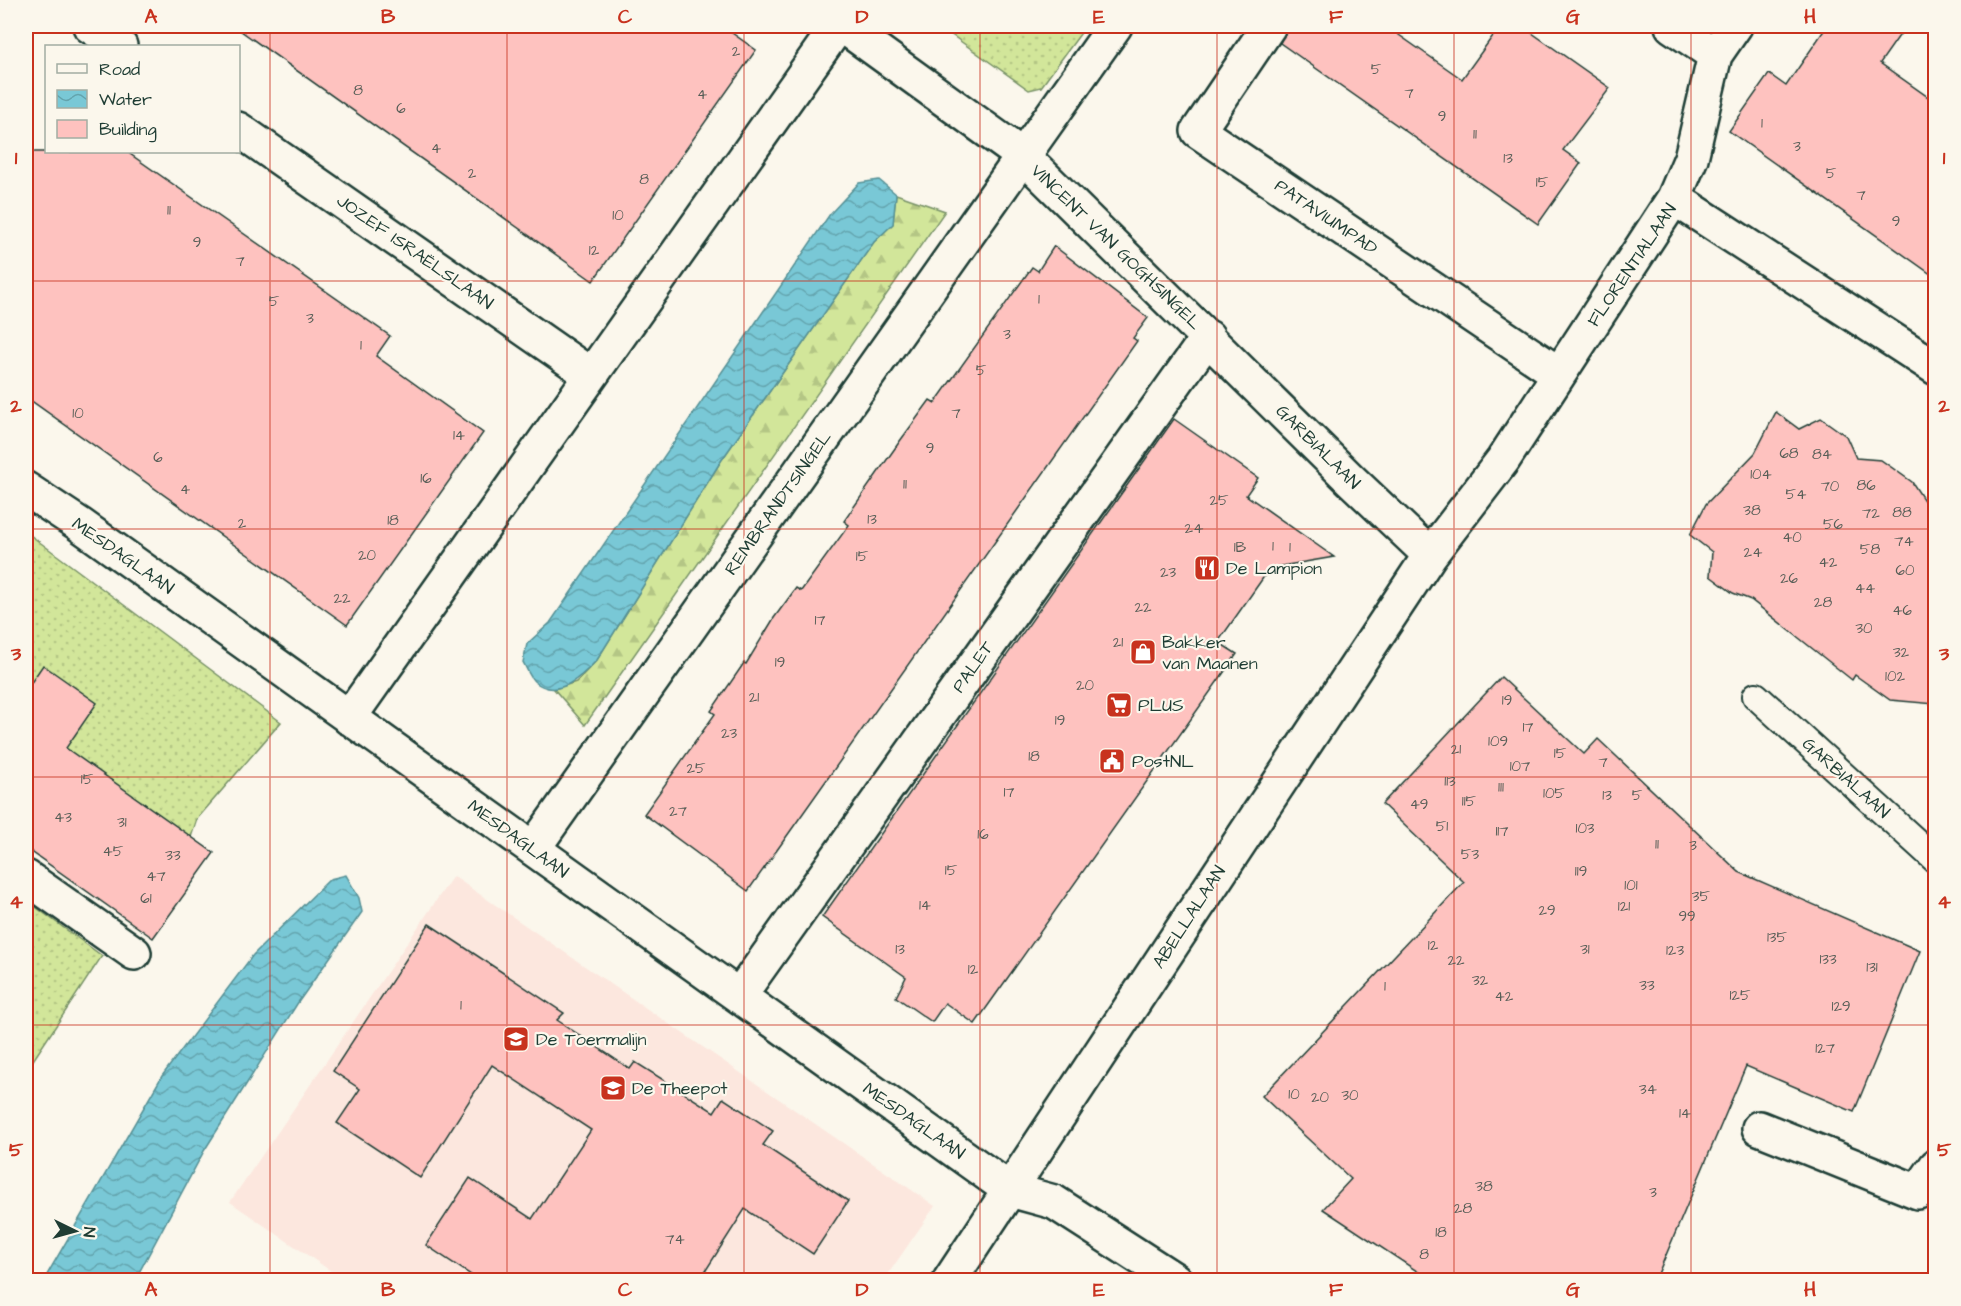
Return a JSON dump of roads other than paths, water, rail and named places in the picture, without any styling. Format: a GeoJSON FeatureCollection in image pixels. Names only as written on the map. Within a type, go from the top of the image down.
{"type":"FeatureCollection","features":[{"type":"Feature","properties":{"kind":"street"},"geometry":{"type":"LineString","coordinates":[[90,26],[118,45]]}},
{"type":"Feature","properties":{"kind":"street"},"geometry":{"type":"LineString","coordinates":[[349,718],[838,26]]}},
{"type":"Feature","properties":{"kind":"street","name":"VINCENT VAN GOGHSINGEL"},"geometry":{"type":"LineString","coordinates":[[843,26],[1024,157],[1208,337]]}},
{"type":"Feature","properties":{"kind":"street","name":"VINCENT VAN GOGHSINGEL"},"geometry":{"type":"LineString","coordinates":[[1024,157],[1115,26]]}},
{"type":"Feature","properties":{"kind":"street","name":"PATAVIUMPAD"},"geometry":{"type":"LineString","coordinates":[[1269,26],[1198,131],[1558,374]]}},
{"type":"Feature","properties":{"kind":"street"},"geometry":{"type":"LineString","coordinates":[[1672,26],[1715,55]]}},
{"type":"Feature","properties":{"kind":"street"},"geometry":{"type":"LineString","coordinates":[[1674,198],[1691,158],[1715,55],[1735,26]]}},
{"type":"Feature","properties":{"kind":"street","name":"JOZEF ISRAËLSLAAN"},"geometry":{"type":"LineString","coordinates":[[240,130],[591,375]]}},
{"type":"Feature","properties":{"kind":"street","name":"REMBRANDTSINGEL"},"geometry":{"type":"LineString","coordinates":[[533,849],[1024,157]]}},
{"type":"Feature","properties":{"kind":"street","name":"FLORENTIALAAN"},"geometry":{"type":"LineString","coordinates":[[1430,555],[1503,460],[1674,198],[1935,368]]}},
{"type":"Feature","properties":{"kind":"street","name":"GARBIALAAN"},"geometry":{"type":"LineString","coordinates":[[1208,337],[1351,480],[1430,555]]}},
{"type":"Feature","properties":{"kind":"street","name":"PALET"},"geometry":{"type":"LineString","coordinates":[[739,996],[1208,337]]}},
{"type":"Feature","properties":{"kind":"street","name":"MESDAGLAAN"},"geometry":{"type":"LineString","coordinates":[[26,489],[1010,1190]]}},
{"type":"Feature","properties":{"kind":"street","name":"ABELLALAAN"},"geometry":{"type":"LineString","coordinates":[[950,1281],[1430,555]]}},
{"type":"Feature","properties":{"kind":"street"},"geometry":{"type":"LineString","coordinates":[[26,877],[134,953]]}},
{"type":"Feature","properties":{"kind":"street"},"geometry":{"type":"LineString","coordinates":[[1759,1128],[1918,1192],[1935,1166]]}},
{"type":"Feature","properties":{"kind":"street"},"geometry":{"type":"LineString","coordinates":[[1010,1190],[1054,1202],[1175,1281]]}},
{"type":"Feature","properties":{"kind":"lane","name":"GARBIALAAN"},"geometry":{"type":"LineString","coordinates":[[1756,696],[1935,860]]}},
{"type":"Feature","properties":{"kind":"water"},"geometry":{"type":"Polygon","coordinates":[[[879,180],[896,194],[893,224],[874,242],[721,461],[597,660],[577,679],[561,687],[544,687],[535,682],[523,662],[527,644],[550,623],[830,214],[859,183],[879,180]]]}},
{"type":"Feature","properties":{"kind":"water"},"geometry":{"type":"Polygon","coordinates":[[[346,875],[359,898],[362,912],[297,1004],[204,1151],[135,1280],[44,1280],[162,1076],[253,955],[330,879],[346,875]]]}},
{"type":"Feature","properties":{"kind":"place","name":"De Lampion"},"geometry":{"type":"Point","coordinates":[1207,568]}},
{"type":"Feature","properties":{"kind":"place","name":"Bakker van Maanen"},"geometry":{"type":"Point","coordinates":[1143,652]}},
{"type":"Feature","properties":{"kind":"place","name":"PLUS"},"geometry":{"type":"Point","coordinates":[1119,705]}},
{"type":"Feature","properties":{"kind":"place","name":"PostNL"},"geometry":{"type":"Point","coordinates":[1112,761]}},
{"type":"Feature","properties":{"kind":"place","name":"De Toermalijn"},"geometry":{"type":"Point","coordinates":[516,1039]}},
{"type":"Feature","properties":{"kind":"place","name":"De Theepot"},"geometry":{"type":"Point","coordinates":[613,1088]}}]}
